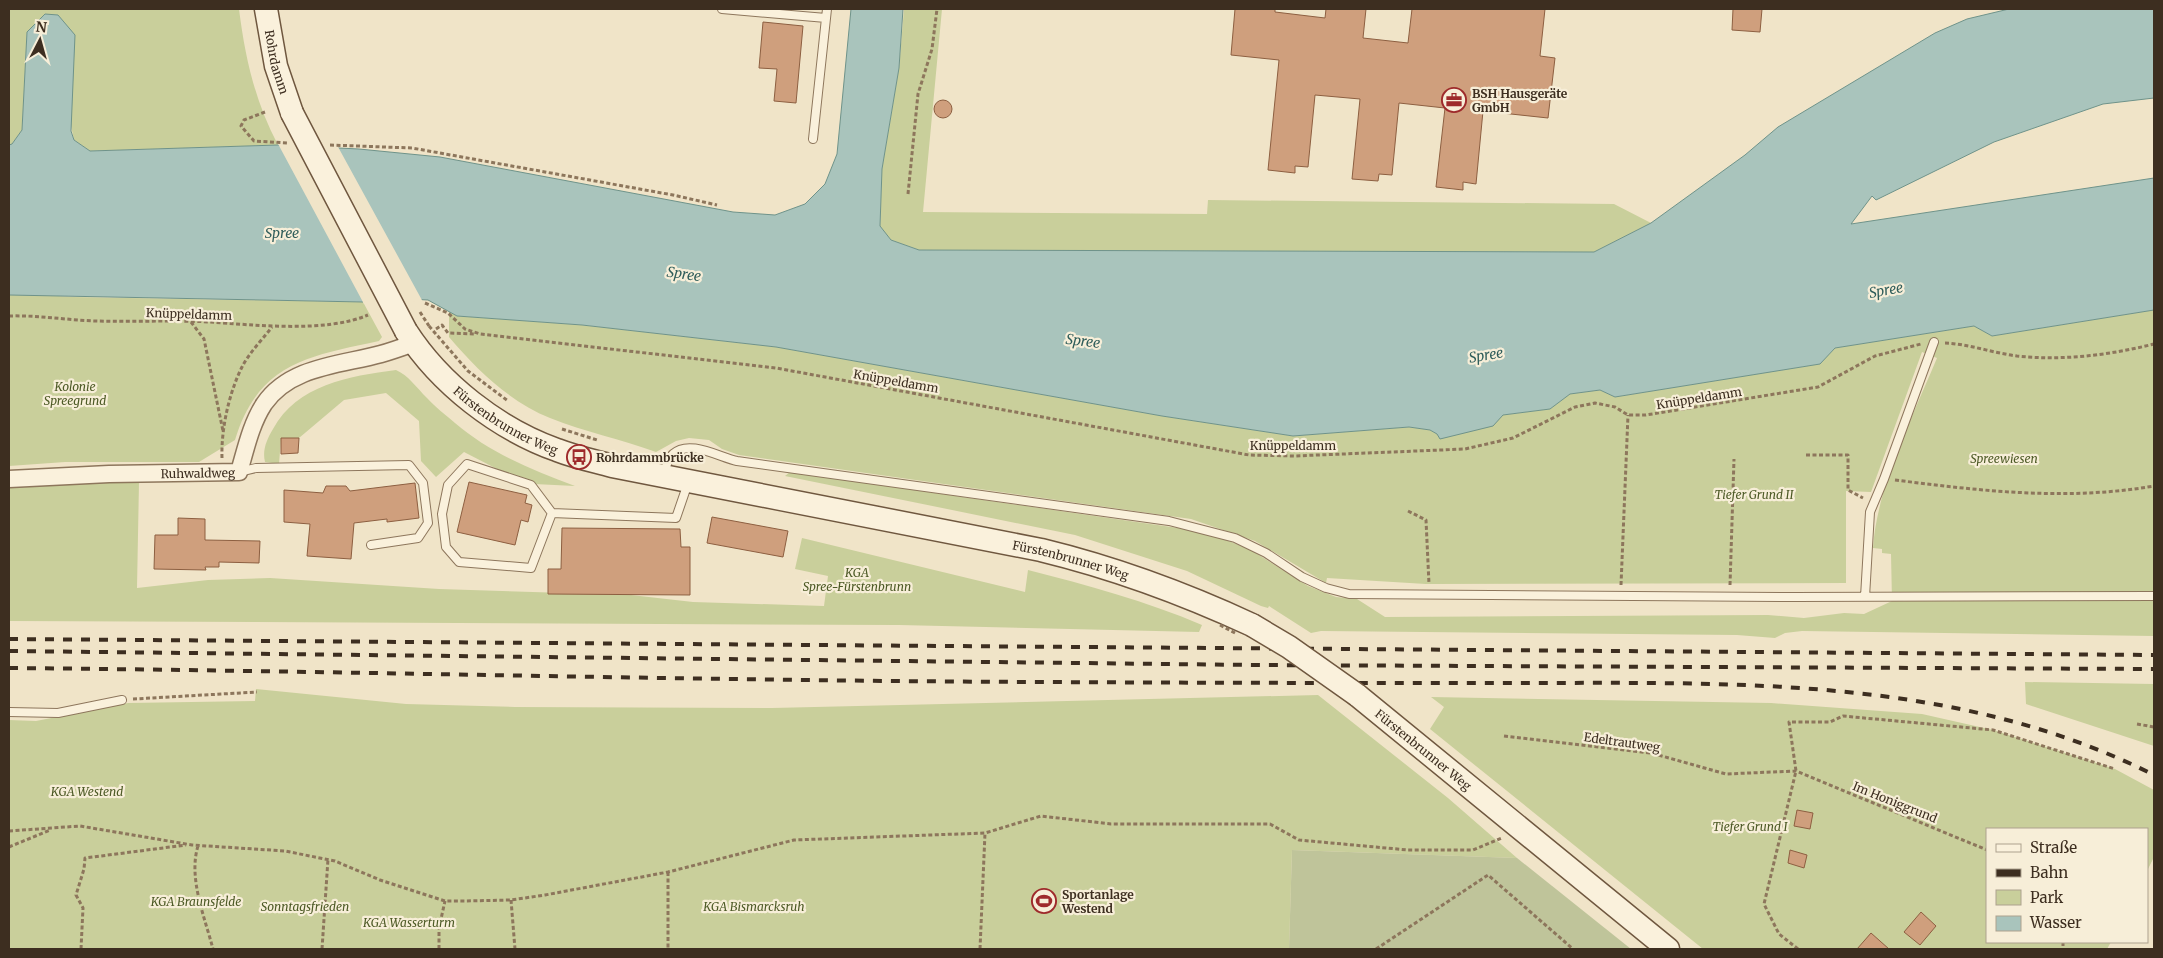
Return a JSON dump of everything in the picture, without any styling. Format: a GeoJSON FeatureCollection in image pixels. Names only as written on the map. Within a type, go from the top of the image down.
{"type":"FeatureCollection","features":[{"type":"Feature","properties":{"kind":"main road","name":"Rohrdamm"},"geometry":{"type":"LineString","coordinates":[[266,9],[276,66],[292,113],[410,337]]}},
{"type":"Feature","properties":{"kind":"main road","name":"Fürstenbrunner Weg"},"geometry":{"type":"LineString","coordinates":[[410,337],[448,380],[492,417],[514,430],[557,450],[612,466],[968,534],[1087,561],[1161,585],[1252,625],[1290,647],[1357,695],[1521,831],[1668,949]]}},
{"type":"Feature","properties":{"kind":"street","name":"Ruhwaldweg"},"geometry":{"type":"LineString","coordinates":[[9,479],[109,474],[231,472],[250,430],[265,403],[284,384],[309,371],[382,354],[410,337]]}},
{"type":"Feature","properties":{"kind":"lane"},"geometry":{"type":"LineString","coordinates":[[722,9],[826,18]]}},
{"type":"Feature","properties":{"kind":"lane"},"geometry":{"type":"LineString","coordinates":[[813,139],[827,9]]}},
{"type":"Feature","properties":{"kind":"lane"},"geometry":{"type":"LineString","coordinates":[[1865,597],[1870,512],[1934,342]]}},
{"type":"Feature","properties":{"kind":"lane"},"geometry":{"type":"LineString","coordinates":[[662,476],[672,455],[687,448],[696,448],[737,461],[1169,521],[1235,538],[1266,553],[1302,577],[1326,588],[1349,594],[1730,597],[2154,596]]}},
{"type":"Feature","properties":{"kind":"lane"},"geometry":{"type":"LineString","coordinates":[[467,464],[531,485],[552,513],[531,568],[459,562],[446,548],[442,514],[448,485],[467,464]]}},
{"type":"Feature","properties":{"kind":"lane"},"geometry":{"type":"LineString","coordinates":[[231,472],[256,468],[409,465],[423,482],[428,523],[418,538],[371,545]]}},
{"type":"Feature","properties":{"kind":"lane"},"geometry":{"type":"LineString","coordinates":[[552,513],[676,518],[689,481]]}},
{"type":"Feature","properties":{"kind":"lane"},"geometry":{"type":"LineString","coordinates":[[9,712],[58,713],[122,700]]}},
{"type":"Feature","properties":{"kind":"path"},"geometry":{"type":"LineString","coordinates":[[908,194],[918,94],[932,49],[937,9]]}},
{"type":"Feature","properties":{"kind":"path"},"geometry":{"type":"LineString","coordinates":[[265,112],[244,120],[241,126],[248,136],[254,141],[294,144]]}},
{"type":"Feature","properties":{"kind":"path"},"geometry":{"type":"LineString","coordinates":[[324,145],[412,148],[663,193],[717,205]]}},
{"type":"Feature","properties":{"kind":"path","name":"Knüppeldamm"},"geometry":{"type":"LineString","coordinates":[[425,303],[448,312],[465,330],[480,334],[776,368],[1249,455],[1294,456],[1465,449],[1512,438],[1575,407],[1595,403],[1615,406],[1628,415],[1646,415],[1818,387],[1875,356],[1910,345],[1934,342],[1954,343],[2017,356],[2100,354],[2154,344]]}},
{"type":"Feature","properties":{"kind":"path","name":"Knüppeldamm"},"geometry":{"type":"LineString","coordinates":[[9,316],[37,315],[94,321],[190,321],[272,326],[341,323],[368,316]]}},
{"type":"Feature","properties":{"kind":"path"},"geometry":{"type":"LineString","coordinates":[[190,321],[204,338],[224,434]]}},
{"type":"Feature","properties":{"kind":"path"},"geometry":{"type":"LineString","coordinates":[[436,329],[442,325],[448,333],[480,334]]}},
{"type":"Feature","properties":{"kind":"path"},"geometry":{"type":"LineString","coordinates":[[231,472],[222,446],[229,404],[242,366],[272,326]]}},
{"type":"Feature","properties":{"kind":"path"},"geometry":{"type":"LineString","coordinates":[[1620,596],[1628,415]]}},
{"type":"Feature","properties":{"kind":"path"},"geometry":{"type":"LineString","coordinates":[[1806,455],[1848,455],[1848,490],[1873,504]]}},
{"type":"Feature","properties":{"kind":"path"},"geometry":{"type":"LineString","coordinates":[[1730,597],[1734,458]]}},
{"type":"Feature","properties":{"kind":"path"},"geometry":{"type":"LineString","coordinates":[[1884,479],[1989,492],[2055,494],[2123,491],[2154,486]]}},
{"type":"Feature","properties":{"kind":"path"},"geometry":{"type":"LineString","coordinates":[[1408,511],[1422,516],[1428,525],[1429,594]]}},
{"type":"Feature","properties":{"kind":"path"},"geometry":{"type":"LineString","coordinates":[[122,700],[257,692]]}},
{"type":"Feature","properties":{"kind":"path"},"geometry":{"type":"LineString","coordinates":[[1798,949],[1779,934],[1764,904],[1796,771],[1789,722],[1830,722],[1843,716],[1993,730],[2114,769]]}},
{"type":"Feature","properties":{"kind":"path"},"geometry":{"type":"LineString","coordinates":[[2137,724],[2154,727]]}},
{"type":"Feature","properties":{"kind":"path","name":"Edeltrautweg"},"geometry":{"type":"LineString","coordinates":[[1504,736],[1651,753],[1726,774],[1796,771]]}},
{"type":"Feature","properties":{"kind":"path","name":"Im Honiggrund"},"geometry":{"type":"LineString","coordinates":[[1796,771],[1986,850]]}},
{"type":"Feature","properties":{"kind":"path"},"geometry":{"type":"LineString","coordinates":[[9,831],[80,826],[198,846],[285,851],[328,859],[380,880],[444,901],[511,900],[668,872],[794,840],[985,833],[1041,816],[1110,824],[1270,824],[1299,840],[1417,850],[1474,850],[1521,831]]}},
{"type":"Feature","properties":{"kind":"path"},"geometry":{"type":"LineString","coordinates":[[9,847],[54,828]]}},
{"type":"Feature","properties":{"kind":"path"},"geometry":{"type":"LineString","coordinates":[[980,949],[985,833]]}},
{"type":"Feature","properties":{"kind":"path"},"geometry":{"type":"LineString","coordinates":[[81,949],[82,908],[76,895],[84,869],[85,858],[192,845]]}},
{"type":"Feature","properties":{"kind":"path"},"geometry":{"type":"LineString","coordinates":[[198,846],[196,853],[196,880],[213,949]]}},
{"type":"Feature","properties":{"kind":"path"},"geometry":{"type":"LineString","coordinates":[[322,949],[328,859]]}},
{"type":"Feature","properties":{"kind":"path"},"geometry":{"type":"LineString","coordinates":[[668,872],[668,949]]}},
{"type":"Feature","properties":{"kind":"path"},"geometry":{"type":"LineString","coordinates":[[1376,949],[1488,875],[1573,949]]}},
{"type":"Feature","properties":{"kind":"path"},"geometry":{"type":"LineString","coordinates":[[511,900],[515,947]]}},
{"type":"Feature","properties":{"kind":"path"},"geometry":{"type":"LineString","coordinates":[[439,949],[439,928],[444,901]]}},
{"type":"Feature","properties":{"kind":"green space"},"geometry":{"type":"Polygon","coordinates":[[[9,9],[239,9],[252,79],[263,112],[278,145],[90,151],[74,140],[70,121],[27,32],[22,130],[12,144],[9,145],[9,9]]]}},
{"type":"Feature","properties":{"kind":"green space"},"geometry":{"type":"Polygon","coordinates":[[[904,9],[942,9],[923,212],[1207,214],[1208,200],[1614,204],[1651,223],[1594,252],[919,250],[891,240],[880,227],[882,169],[899,68],[904,9]]]}},
{"type":"Feature","properties":{"kind":"green space","name":"Kolonie Spreegrund"},"geometry":{"type":"Polygon","coordinates":[[[28,294],[74,297],[363,302],[382,337],[379,341],[330,352],[289,367],[272,379],[257,394],[245,414],[235,440],[199,462],[65,462],[9,466],[9,295],[28,294]]]}},
{"type":"Feature","properties":{"kind":"green space"},"geometry":{"type":"Polygon","coordinates":[[[428,300],[457,316],[582,325],[776,347],[1162,416],[1293,436],[1409,427],[1430,430],[1437,434],[1503,415],[1550,409],[1570,394],[1600,390],[1615,397],[1819,364],[1835,348],[1974,326],[1992,336],[2154,310],[2154,636],[1802,631],[1785,633],[1775,638],[1737,635],[1321,631],[1311,633],[1269,606],[1268,608],[1261,606],[1187,571],[1075,535],[785,476],[790,472],[1185,529],[1221,538],[1251,550],[1308,586],[1336,597],[1357,599],[1385,617],[1768,615],[1804,618],[1844,613],[1864,614],[1892,601],[1891,554],[1882,553],[1882,549],[1873,548],[1881,500],[1889,476],[1907,427],[1937,358],[1922,352],[1871,492],[1846,491],[1846,583],[1426,584],[1327,578],[1326,583],[1255,541],[1191,519],[739,455],[722,449],[709,440],[689,438],[676,441],[656,452],[576,427],[535,411],[495,384],[449,337],[449,312],[428,300]]]}},
{"type":"Feature","properties":{"kind":"green space"},"geometry":{"type":"Polygon","coordinates":[[[396,370],[409,379],[430,401],[468,434],[512,460],[575,486],[534,484],[497,469],[464,452],[436,477],[421,461],[419,421],[386,393],[344,400],[299,438],[281,438],[279,464],[265,462],[265,449],[273,429],[283,414],[296,402],[326,385],[360,376],[396,370]]]}},
{"type":"Feature","properties":{"kind":"green space","name":"KGA Spree-Fürstenbrunn"},"geometry":{"type":"Polygon","coordinates":[[[139,482],[137,588],[208,580],[270,578],[439,589],[631,595],[693,602],[824,606],[828,576],[795,569],[802,538],[1025,592],[1028,570],[1116,594],[1202,625],[1199,632],[899,625],[9,621],[9,487],[59,483],[139,482]]]}},
{"type":"Feature","properties":{"kind":"green space"},"geometry":{"type":"Polygon","coordinates":[[[2025,682],[2154,684],[2154,746],[2026,704],[2025,682]]]}},
{"type":"Feature","properties":{"kind":"green space"},"geometry":{"type":"Polygon","coordinates":[[[256,689],[406,704],[515,707],[772,708],[1318,695],[1448,798],[1517,858],[1292,850],[1289,949],[9,949],[9,720],[36,721],[128,703],[255,701],[256,689]]]}},
{"type":"Feature","properties":{"kind":"green space","name":"Tiefer Grund I"},"geometry":{"type":"Polygon","coordinates":[[[1431,697],[1771,703],[1922,714],[1993,730],[2115,769],[2154,790],[2154,857],[2148,869],[2148,828],[1986,828],[1986,943],[2110,943],[2107,949],[1703,949],[1430,729],[1444,707],[1431,697]]]}},
{"type":"Feature","properties":{"kind":"green space"},"geometry":{"type":"Polygon","coordinates":[[[1292,850],[1517,858],[1631,949],[1289,949],[1292,850]]]}},
{"type":"Feature","properties":{"kind":"water","name":"Spree"},"geometry":{"type":"Polygon","coordinates":[[[851,9],[903,9],[899,68],[882,169],[880,226],[891,240],[919,250],[1594,252],[1651,223],[1745,155],[1778,127],[1935,33],[1967,19],[2009,9],[2154,9],[2154,98],[2103,104],[1994,142],[1876,200],[1872,196],[1851,224],[2154,178],[2154,310],[1992,336],[1974,326],[1835,348],[1820,364],[1615,397],[1600,390],[1570,394],[1550,409],[1503,415],[1493,426],[1440,439],[1437,434],[1430,430],[1409,427],[1293,436],[1162,416],[776,347],[582,325],[457,316],[428,300],[369,297],[363,302],[9,295],[9,145],[12,144],[22,130],[27,32],[45,14],[58,15],[75,35],[71,131],[74,140],[90,151],[278,145],[359,149],[440,157],[733,212],[775,215],[805,204],[825,184],[837,154],[851,9]]]}},
{"type":"Feature","properties":{"kind":"pier"},"geometry":{"type":"Polygon","coordinates":[[[277,142],[337,145],[423,302],[370,300],[364,304],[277,142]]]}},
{"type":"Feature","properties":{"kind":"building","name":"BSH Hausgeräte GmbH"},"geometry":{"type":"Polygon","coordinates":[[[1235,9],[1275,9],[1275,12],[1325,18],[1326,9],[1366,9],[1363,38],[1408,43],[1412,9],[1545,9],[1540,56],[1555,58],[1548,118],[1483,111],[1476,184],[1463,182],[1463,190],[1436,187],[1445,108],[1399,103],[1392,175],[1379,174],[1378,181],[1352,179],[1360,99],[1315,95],[1308,167],[1295,166],[1295,173],[1268,170],[1279,60],[1231,55],[1235,9]]]}},
{"type":"Feature","properties":{"kind":"building"},"geometry":{"type":"Polygon","coordinates":[[[1733,9],[1762,9],[1760,32],[1732,30],[1733,9]]]}},
{"type":"Feature","properties":{"kind":"building"},"geometry":{"type":"Polygon","coordinates":[[[763,22],[803,26],[796,103],[774,101],[777,69],[759,68],[763,22]]]}},
{"type":"Feature","properties":{"kind":"building"},"geometry":{"type":"Polygon","coordinates":[[[943,100],[949,103],[952,109],[949,115],[943,118],[937,115],[934,109],[937,103],[943,100]]]}},
{"type":"Feature","properties":{"kind":"building"},"geometry":{"type":"Polygon","coordinates":[[[281,438],[299,438],[298,453],[281,454],[281,438]]]}},
{"type":"Feature","properties":{"kind":"building"},"geometry":{"type":"Polygon","coordinates":[[[469,482],[527,495],[525,503],[532,505],[528,522],[521,520],[515,545],[457,532],[469,482]]]}},
{"type":"Feature","properties":{"kind":"building"},"geometry":{"type":"Polygon","coordinates":[[[415,483],[419,518],[387,522],[387,519],[354,523],[351,559],[307,556],[310,524],[284,522],[284,490],[323,493],[326,486],[346,486],[350,491],[415,483]]]}},
{"type":"Feature","properties":{"kind":"building"},"geometry":{"type":"Polygon","coordinates":[[[712,517],[788,531],[783,557],[707,543],[712,517]]]}},
{"type":"Feature","properties":{"kind":"building"},"geometry":{"type":"Polygon","coordinates":[[[178,518],[205,519],[205,540],[260,541],[259,563],[219,562],[219,567],[205,567],[206,570],[154,569],[155,535],[178,535],[178,518]]]}},
{"type":"Feature","properties":{"kind":"building"},"geometry":{"type":"Polygon","coordinates":[[[562,528],[680,529],[681,547],[690,547],[690,595],[548,594],[548,569],[561,569],[562,528]]]}},
{"type":"Feature","properties":{"kind":"building"},"geometry":{"type":"Polygon","coordinates":[[[1797,810],[1813,813],[1810,829],[1794,826],[1797,810]]]}},
{"type":"Feature","properties":{"kind":"building"},"geometry":{"type":"Polygon","coordinates":[[[1790,850],[1807,855],[1804,868],[1788,863],[1790,850]]]}},
{"type":"Feature","properties":{"kind":"building"},"geometry":{"type":"Polygon","coordinates":[[[1921,912],[1936,926],[1920,945],[1904,932],[1921,912]]]}},
{"type":"Feature","properties":{"kind":"building"},"geometry":{"type":"Polygon","coordinates":[[[1871,933],[1889,949],[1857,949],[1871,933]]]}},
{"type":"Feature","properties":{"kind":"railway"},"geometry":{"type":"LineString","coordinates":[[9,639],[2154,655]]}},
{"type":"Feature","properties":{"kind":"railway"},"geometry":{"type":"LineString","coordinates":[[9,651],[1256,665],[2154,669]]}},
{"type":"Feature","properties":{"kind":"railway"},"geometry":{"type":"LineString","coordinates":[[9,668],[920,681],[1679,683],[1761,686],[1842,692],[1922,702],[2001,718],[2079,742],[2154,775]]}},
{"type":"Feature","properties":{"kind":"place","name":"BSH Hausgeräte GmbH"},"geometry":{"type":"Point","coordinates":[1454,100]}},
{"type":"Feature","properties":{"kind":"place","name":"Rohrdammbrücke"},"geometry":{"type":"Point","coordinates":[579,457]}},
{"type":"Feature","properties":{"kind":"place","name":"Sportanlage Westend"},"geometry":{"type":"Point","coordinates":[1044,901]}},
{"type":"Feature","properties":{"kind":"park label","name":"Spreewiesen"},"geometry":{"type":"Point","coordinates":[2004,458]}},
{"type":"Feature","properties":{"kind":"park label","name":"Tiefer Grund II"},"geometry":{"type":"Point","coordinates":[1754,494]}},
{"type":"Feature","properties":{"kind":"park label","name":"KGA Westend"},"geometry":{"type":"Point","coordinates":[87,791]}},
{"type":"Feature","properties":{"kind":"park label","name":"KGA Braunsfelde"},"geometry":{"type":"Point","coordinates":[196,901]}},
{"type":"Feature","properties":{"kind":"park label","name":"Sonntagsfrieden"},"geometry":{"type":"Point","coordinates":[305,906]}},
{"type":"Feature","properties":{"kind":"park label","name":"KGA Bismarcksruh"},"geometry":{"type":"Point","coordinates":[754,906]}},
{"type":"Feature","properties":{"kind":"park label","name":"KGA Wasserturm"},"geometry":{"type":"Point","coordinates":[409,922]}}]}
